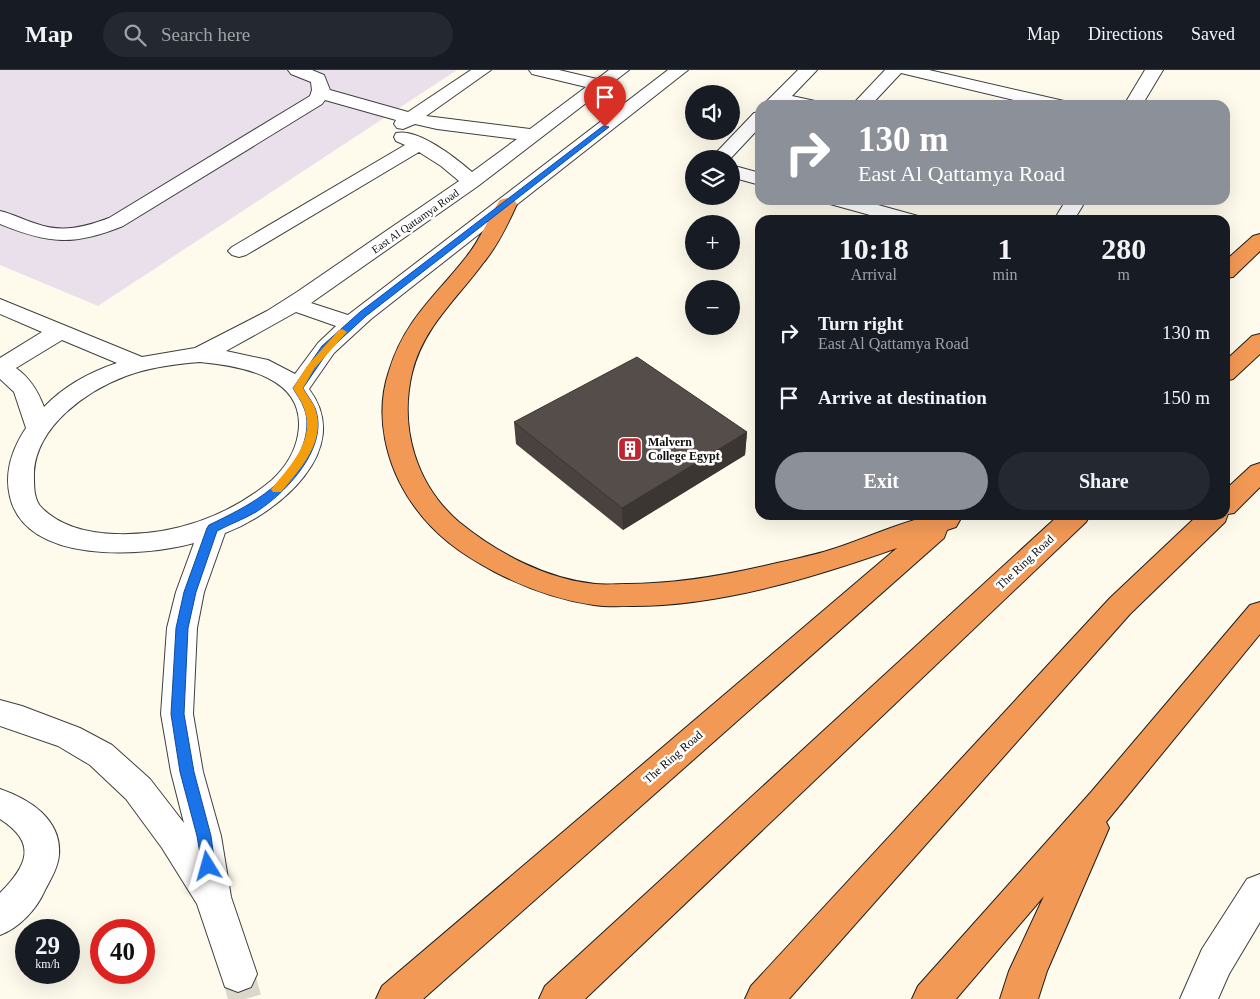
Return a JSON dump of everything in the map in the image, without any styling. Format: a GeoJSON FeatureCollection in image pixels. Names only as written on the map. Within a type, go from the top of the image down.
{"type":"FeatureCollection","features":[{"type":"Feature","properties":{"kind":"highway"},"geometry":{"type":"LineString","coordinates":[[507,204],[476,259],[433,308],[413,338],[400,372],[394,407],[399,450],[413,485],[435,516],[473,548],[521,574],[557,587],[596,595],[659,595],[722,587],[835,559],[943,520]]}},
{"type":"Feature","properties":{"kind":"highway"},"geometry":{"type":"LineString","coordinates":[[1230,267],[1260,240]]}},
{"type":"Feature","properties":{"kind":"highway"},"geometry":{"type":"LineString","coordinates":[[1230,369],[1260,341]]}},
{"type":"Feature","properties":{"kind":"highway"},"geometry":{"type":"LineString","coordinates":[[1230,501],[1260,472]]}},
{"type":"Feature","properties":{"kind":"highway","name":"The Ring Road"},"geometry":{"type":"LineString","coordinates":[[395,999],[947,520]]}},
{"type":"Feature","properties":{"kind":"highway","name":"The Ring Road"},"geometry":{"type":"LineString","coordinates":[[558,999],[1071,520]]}},
{"type":"Feature","properties":{"kind":"highway"},"geometry":{"type":"LineString","coordinates":[[764,999],[1120,606],[1210,520]]}},
{"type":"Feature","properties":{"kind":"highway"},"geometry":{"type":"LineString","coordinates":[[931,999],[1104,801],[1260,614]]}},
{"type":"Feature","properties":{"kind":"highway"},"geometry":{"type":"LineString","coordinates":[[1019,999],[1028,972],[1104,801]]}},
{"type":"Feature","properties":{"kind":"street"},"geometry":{"type":"LineString","coordinates":[[297,70],[411,118],[468,129],[533,135]]}},
{"type":"Feature","properties":{"kind":"street"},"geometry":{"type":"LineString","coordinates":[[391,132],[482,70]]}},
{"type":"Feature","properties":{"kind":"street"},"geometry":{"type":"LineString","coordinates":[[538,70],[600,85]]}},
{"type":"Feature","properties":{"kind":"street","name":"East Al Qattamya Road"},"geometry":{"type":"LineString","coordinates":[[200,356],[294,304],[471,182],[620,70]]}},
{"type":"Feature","properties":{"kind":"street"},"geometry":{"type":"LineString","coordinates":[[298,388],[326,348],[351,324],[679,70]]}},
{"type":"Feature","properties":{"kind":"street"},"geometry":{"type":"LineString","coordinates":[[777,100],[808,70]]}},
{"type":"Feature","properties":{"kind":"street"},"geometry":{"type":"LineString","coordinates":[[866,100],[894,70]]}},
{"type":"Feature","properties":{"kind":"street"},"geometry":{"type":"LineString","coordinates":[[907,70],[1036,100]]}},
{"type":"Feature","properties":{"kind":"street"},"geometry":{"type":"LineString","coordinates":[[1136,100],[1154,70]]}},
{"type":"Feature","properties":{"kind":"street"},"geometry":{"type":"LineString","coordinates":[[0,217],[51,235],[76,234],[102,228],[306,107],[316,100],[324,80]]}},
{"type":"Feature","properties":{"kind":"street"},"geometry":{"type":"LineString","coordinates":[[306,107],[391,132],[420,144],[448,162],[471,182]]}},
{"type":"Feature","properties":{"kind":"street"},"geometry":{"type":"LineString","coordinates":[[728,150],[755,122]]}},
{"type":"Feature","properties":{"kind":"street"},"geometry":{"type":"LineString","coordinates":[[239,251],[420,144]]}},
{"type":"Feature","properties":{"kind":"street"},"geometry":{"type":"LineString","coordinates":[[740,173],[755,178]]}},
{"type":"Feature","properties":{"kind":"street"},"geometry":{"type":"LineString","coordinates":[[856,205],[893,215]]}},
{"type":"Feature","properties":{"kind":"street"},"geometry":{"type":"LineString","coordinates":[[294,304],[351,324]]}},
{"type":"Feature","properties":{"kind":"street"},"geometry":{"type":"LineString","coordinates":[[0,306],[139,364]]}},
{"type":"Feature","properties":{"kind":"street"},"geometry":{"type":"LineString","coordinates":[[36,424],[29,396],[21,384],[0,369],[60,331]]}},
{"type":"Feature","properties":{"kind":"street"},"geometry":{"type":"LineString","coordinates":[[200,356],[230,357],[257,363],[280,374],[298,388],[310,409],[312,433],[303,459],[282,485],[252,509],[213,528],[169,541],[125,545],[84,541],[50,529],[27,510],[15,486],[8,464],[36,424],[51,408],[84,386],[115,372],[159,359],[200,356]]}},
{"type":"Feature","properties":{"kind":"street"},"geometry":{"type":"LineString","coordinates":[[213,528],[190,592],[182,628],[177,714],[187,772],[204,836],[213,897],[238,974]]}},
{"type":"Feature","properties":{"kind":"street"},"geometry":{"type":"LineString","coordinates":[[0,713],[11,715],[68,737],[101,754],[138,789],[174,837],[213,897]]}},
{"type":"Feature","properties":{"kind":"street"},"geometry":{"type":"LineString","coordinates":[[0,803],[24,816],[37,828],[42,844],[40,863],[31,884],[0,918]]}},
{"type":"Feature","properties":{"kind":"street"},"geometry":{"type":"LineString","coordinates":[[1199,999],[1216,962],[1260,890]]}},
{"type":"Feature","properties":{"kind":"shaded area"},"geometry":{"type":"Polygon","coordinates":[[[0,70],[457,70],[98,306],[0,265],[0,70]]]}},
{"type":"Feature","properties":{"kind":"building","name":"Malvern College Egypt"},"geometry":{"type":"Polygon","coordinates":[[[637,357],[747,432],[622,508],[514,422],[637,357]]]}},
{"type":"Feature","properties":{"kind":"tunnel"},"geometry":{"type":"LineString","coordinates":[[238,974],[245,999]]}},
{"type":"Feature","properties":{"kind":"slow traffic"},"geometry":{"type":"LineString","coordinates":[[277,489],[303,459],[312,433],[310,409],[298,388],[310,368],[342,332]]}},
{"type":"Feature","properties":{"kind":"place","name":"Malvern College Egypt"},"geometry":{"type":"Point","coordinates":[630,449]}},
{"type":"Feature","properties":{"kind":"route"},"geometry":{"type":"LineString","coordinates":[[208,866],[204,836],[187,772],[177,714],[182,628],[190,592],[213,528],[252,509],[282,485],[303,459],[312,433],[310,409],[298,388],[310,368],[326,348],[363,314],[605,127]]}}]}
